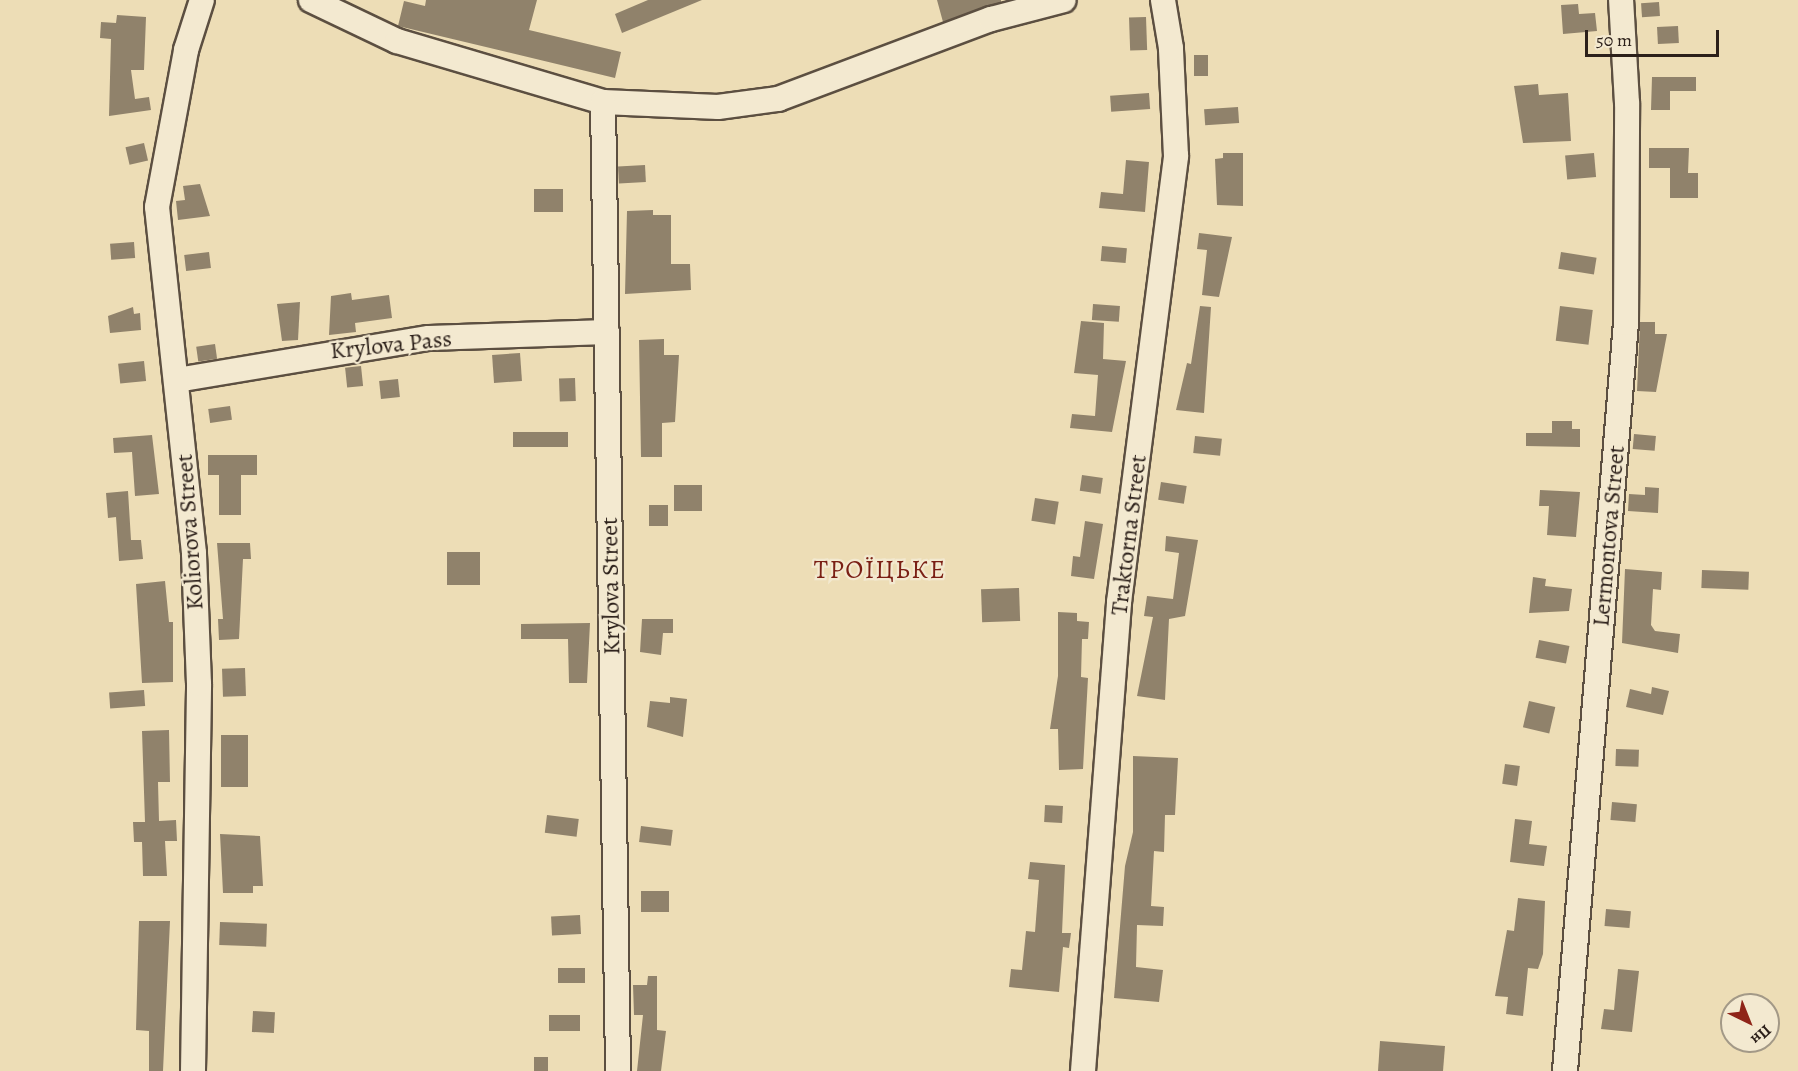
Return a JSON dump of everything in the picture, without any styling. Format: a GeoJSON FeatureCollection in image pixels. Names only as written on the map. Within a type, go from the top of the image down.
{"type":"FeatureCollection","features":[{"type":"Feature","properties":{"kind":"street","name":"Koliorova Street"},"geometry":{"type":"LineString","coordinates":[[193,1071],[200,684],[194,553],[157,207],[186,50],[202,0]]}},
{"type":"Feature","properties":{"kind":"street"},"geometry":{"type":"LineString","coordinates":[[311,0],[397,41],[603,102],[717,106],[778,99],[990,19],[1064,0]]}},
{"type":"Feature","properties":{"kind":"street","name":"Traktorna Street"},"geometry":{"type":"LineString","coordinates":[[1083,1071],[1119,602],[1176,156],[1172,48],[1163,0]]}},
{"type":"Feature","properties":{"kind":"street","name":"Lermontova Street"},"geometry":{"type":"LineString","coordinates":[[1565,1071],[1626,323],[1627,103],[1621,0]]}},
{"type":"Feature","properties":{"kind":"street","name":"Krylova Street"},"geometry":{"type":"LineString","coordinates":[[603,102],[618,1071]]}},
{"type":"Feature","properties":{"kind":"street","name":"Krylova Pass"},"geometry":{"type":"LineString","coordinates":[[177,380],[429,338],[607,332]]}},
{"type":"Feature","properties":{"kind":"building"},"geometry":{"type":"Polygon","coordinates":[[[426,0],[537,0],[529,30],[621,52],[615,78],[398,26],[404,1],[425,6],[426,0]]]}},
{"type":"Feature","properties":{"kind":"building"},"geometry":{"type":"Polygon","coordinates":[[[648,0],[702,0],[622,33],[615,14],[648,0]]]}},
{"type":"Feature","properties":{"kind":"building"},"geometry":{"type":"Polygon","coordinates":[[[937,0],[1001,0],[1001,2],[943,22],[937,0]]]}},
{"type":"Feature","properties":{"kind":"building"},"geometry":{"type":"Polygon","coordinates":[[[1659,2],[1660,16],[1642,17],[1641,3],[1659,2]]]}},
{"type":"Feature","properties":{"kind":"building"},"geometry":{"type":"Polygon","coordinates":[[[1578,4],[1579,14],[1595,13],[1597,31],[1563,34],[1561,5],[1578,4]]]}},
{"type":"Feature","properties":{"kind":"building"},"geometry":{"type":"Polygon","coordinates":[[[117,15],[146,17],[144,70],[131,70],[135,99],[149,97],[151,110],[109,116],[111,39],[100,38],[101,22],[116,23],[117,15]]]}},
{"type":"Feature","properties":{"kind":"building"},"geometry":{"type":"Polygon","coordinates":[[[1146,17],[1147,50],[1130,51],[1129,18],[1146,17]]]}},
{"type":"Feature","properties":{"kind":"building"},"geometry":{"type":"Polygon","coordinates":[[[1678,26],[1679,43],[1658,44],[1657,27],[1678,26]]]}},
{"type":"Feature","properties":{"kind":"building"},"geometry":{"type":"Polygon","coordinates":[[[1194,55],[1208,55],[1208,76],[1194,76],[1194,55]]]}},
{"type":"Feature","properties":{"kind":"building"},"geometry":{"type":"Polygon","coordinates":[[[1652,77],[1696,77],[1696,91],[1670,91],[1670,110],[1651,110],[1652,77]]]}},
{"type":"Feature","properties":{"kind":"building"},"geometry":{"type":"Polygon","coordinates":[[[1538,84],[1539,95],[1568,93],[1571,141],[1523,143],[1514,86],[1538,84]]]}},
{"type":"Feature","properties":{"kind":"building"},"geometry":{"type":"Polygon","coordinates":[[[1149,93],[1150,109],[1111,112],[1110,96],[1149,93]]]}},
{"type":"Feature","properties":{"kind":"building"},"geometry":{"type":"Polygon","coordinates":[[[1238,107],[1239,123],[1205,125],[1204,109],[1238,107]]]}},
{"type":"Feature","properties":{"kind":"building"},"geometry":{"type":"Polygon","coordinates":[[[144,143],[148,161],[130,165],[125,147],[144,143]]]}},
{"type":"Feature","properties":{"kind":"building"},"geometry":{"type":"Polygon","coordinates":[[[1649,148],[1689,148],[1688,173],[1698,173],[1698,198],[1670,198],[1670,168],[1649,168],[1649,148]]]}},
{"type":"Feature","properties":{"kind":"building"},"geometry":{"type":"Polygon","coordinates":[[[1223,153],[1243,153],[1243,206],[1217,205],[1215,159],[1223,158],[1223,153]]]}},
{"type":"Feature","properties":{"kind":"building"},"geometry":{"type":"Polygon","coordinates":[[[1594,153],[1596,177],[1567,179],[1565,156],[1594,153]]]}},
{"type":"Feature","properties":{"kind":"building"},"geometry":{"type":"Polygon","coordinates":[[[1126,160],[1149,162],[1145,212],[1099,208],[1101,192],[1123,194],[1126,160]]]}},
{"type":"Feature","properties":{"kind":"building"},"geometry":{"type":"Polygon","coordinates":[[[645,165],[646,182],[619,183],[618,166],[645,165]]]}},
{"type":"Feature","properties":{"kind":"building"},"geometry":{"type":"Polygon","coordinates":[[[200,184],[210,216],[178,220],[176,201],[185,200],[183,186],[200,184]]]}},
{"type":"Feature","properties":{"kind":"building"},"geometry":{"type":"Polygon","coordinates":[[[534,189],[563,189],[563,212],[534,212],[534,189]]]}},
{"type":"Feature","properties":{"kind":"building"},"geometry":{"type":"Polygon","coordinates":[[[653,210],[653,215],[671,215],[671,264],[690,264],[691,290],[625,294],[627,211],[653,210]]]}},
{"type":"Feature","properties":{"kind":"building"},"geometry":{"type":"Polygon","coordinates":[[[1199,233],[1232,237],[1219,297],[1202,295],[1207,250],[1197,249],[1199,233]]]}},
{"type":"Feature","properties":{"kind":"building"},"geometry":{"type":"Polygon","coordinates":[[[134,242],[135,258],[111,260],[110,244],[134,242]]]}},
{"type":"Feature","properties":{"kind":"building"},"geometry":{"type":"Polygon","coordinates":[[[1102,246],[1127,248],[1126,263],[1101,261],[1102,246]]]}},
{"type":"Feature","properties":{"kind":"building"},"geometry":{"type":"Polygon","coordinates":[[[209,252],[211,268],[186,271],[184,255],[209,252]]]}},
{"type":"Feature","properties":{"kind":"building"},"geometry":{"type":"Polygon","coordinates":[[[1561,252],[1597,258],[1594,274],[1558,269],[1561,252]]]}},
{"type":"Feature","properties":{"kind":"building"},"geometry":{"type":"Polygon","coordinates":[[[351,293],[352,300],[389,295],[392,318],[355,323],[356,332],[329,335],[331,296],[351,293]]]}},
{"type":"Feature","properties":{"kind":"building"},"geometry":{"type":"Polygon","coordinates":[[[300,302],[298,340],[282,341],[277,304],[300,302]]]}},
{"type":"Feature","properties":{"kind":"building"},"geometry":{"type":"Polygon","coordinates":[[[1093,304],[1120,306],[1119,322],[1092,320],[1093,304]]]}},
{"type":"Feature","properties":{"kind":"building"},"geometry":{"type":"Polygon","coordinates":[[[1200,306],[1211,307],[1204,413],[1176,410],[1187,363],[1191,364],[1200,306]]]}},
{"type":"Feature","properties":{"kind":"building"},"geometry":{"type":"Polygon","coordinates":[[[1560,306],[1593,310],[1588,345],[1556,341],[1560,306]]]}},
{"type":"Feature","properties":{"kind":"building"},"geometry":{"type":"Polygon","coordinates":[[[133,307],[134,314],[140,313],[141,330],[110,333],[108,316],[133,307]]]}},
{"type":"Feature","properties":{"kind":"building"},"geometry":{"type":"Polygon","coordinates":[[[1081,321],[1104,323],[1103,359],[1126,361],[1112,432],[1070,428],[1072,414],[1095,416],[1098,375],[1074,373],[1081,321]]]}},
{"type":"Feature","properties":{"kind":"building"},"geometry":{"type":"Polygon","coordinates":[[[1640,322],[1655,322],[1655,334],[1667,334],[1656,392],[1637,391],[1640,322]]]}},
{"type":"Feature","properties":{"kind":"building"},"geometry":{"type":"Polygon","coordinates":[[[664,339],[664,355],[679,355],[675,422],[662,423],[662,457],[641,457],[639,340],[664,339]]]}},
{"type":"Feature","properties":{"kind":"building"},"geometry":{"type":"Polygon","coordinates":[[[215,344],[217,359],[198,361],[196,347],[215,344]]]}},
{"type":"Feature","properties":{"kind":"building"},"geometry":{"type":"Polygon","coordinates":[[[520,353],[522,381],[494,383],[492,355],[520,353]]]}},
{"type":"Feature","properties":{"kind":"building"},"geometry":{"type":"Polygon","coordinates":[[[144,361],[146,381],[120,384],[118,364],[144,361]]]}},
{"type":"Feature","properties":{"kind":"building"},"geometry":{"type":"Polygon","coordinates":[[[361,366],[363,386],[347,388],[345,368],[361,366]]]}},
{"type":"Feature","properties":{"kind":"building"},"geometry":{"type":"Polygon","coordinates":[[[575,378],[576,401],[560,402],[559,379],[575,378]]]}},
{"type":"Feature","properties":{"kind":"building"},"geometry":{"type":"Polygon","coordinates":[[[398,379],[400,397],[381,399],[379,381],[398,379]]]}},
{"type":"Feature","properties":{"kind":"building"},"geometry":{"type":"Polygon","coordinates":[[[230,406],[232,420],[210,423],[208,409],[230,406]]]}},
{"type":"Feature","properties":{"kind":"building"},"geometry":{"type":"Polygon","coordinates":[[[1552,421],[1572,421],[1572,429],[1580,429],[1580,447],[1526,446],[1526,433],[1552,433],[1552,421]]]}},
{"type":"Feature","properties":{"kind":"building"},"geometry":{"type":"Polygon","coordinates":[[[513,432],[568,432],[568,447],[513,447],[513,432]]]}},
{"type":"Feature","properties":{"kind":"building"},"geometry":{"type":"Polygon","coordinates":[[[1634,434],[1656,436],[1655,451],[1633,449],[1634,434]]]}},
{"type":"Feature","properties":{"kind":"building"},"geometry":{"type":"Polygon","coordinates":[[[152,435],[159,494],[135,496],[132,452],[114,453],[113,438],[152,435]]]}},
{"type":"Feature","properties":{"kind":"building"},"geometry":{"type":"Polygon","coordinates":[[[1195,436],[1222,439],[1220,456],[1193,453],[1195,436]]]}},
{"type":"Feature","properties":{"kind":"building"},"geometry":{"type":"Polygon","coordinates":[[[208,455],[257,455],[257,475],[241,475],[241,515],[219,515],[219,475],[208,475],[208,455]]]}},
{"type":"Feature","properties":{"kind":"building"},"geometry":{"type":"Polygon","coordinates":[[[1082,475],[1103,478],[1101,494],[1080,491],[1082,475]]]}},
{"type":"Feature","properties":{"kind":"building"},"geometry":{"type":"Polygon","coordinates":[[[1161,482],[1187,486],[1184,504],[1158,500],[1161,482]]]}},
{"type":"Feature","properties":{"kind":"building"},"geometry":{"type":"Polygon","coordinates":[[[674,485],[702,485],[702,511],[674,511],[674,485]]]}},
{"type":"Feature","properties":{"kind":"building"},"geometry":{"type":"Polygon","coordinates":[[[1645,487],[1659,488],[1658,513],[1628,511],[1629,494],[1645,495],[1645,487]]]}},
{"type":"Feature","properties":{"kind":"building"},"geometry":{"type":"Polygon","coordinates":[[[1540,490],[1580,492],[1576,537],[1547,535],[1549,506],[1539,506],[1540,490]]]}},
{"type":"Feature","properties":{"kind":"building"},"geometry":{"type":"Polygon","coordinates":[[[128,491],[131,540],[141,540],[143,559],[119,561],[116,517],[108,518],[106,493],[128,491]]]}},
{"type":"Feature","properties":{"kind":"building"},"geometry":{"type":"Polygon","coordinates":[[[1035,498],[1059,502],[1055,524],[1031,521],[1035,498]]]}},
{"type":"Feature","properties":{"kind":"building"},"geometry":{"type":"Polygon","coordinates":[[[649,505],[668,505],[668,526],[649,526],[649,505]]]}},
{"type":"Feature","properties":{"kind":"building"},"geometry":{"type":"Polygon","coordinates":[[[1085,521],[1103,524],[1094,579],[1071,576],[1073,556],[1080,557],[1085,521]]]}},
{"type":"Feature","properties":{"kind":"building"},"geometry":{"type":"Polygon","coordinates":[[[1166,536],[1198,540],[1185,616],[1169,619],[1165,700],[1137,696],[1153,617],[1144,616],[1147,596],[1173,599],[1179,553],[1165,551],[1166,536]]]}},
{"type":"Feature","properties":{"kind":"building"},"geometry":{"type":"Polygon","coordinates":[[[217,543],[250,543],[251,559],[243,559],[239,639],[219,640],[218,619],[223,619],[217,543]]]}},
{"type":"Feature","properties":{"kind":"building"},"geometry":{"type":"Polygon","coordinates":[[[447,552],[480,552],[480,585],[447,585],[447,552]]]}},
{"type":"Feature","properties":{"kind":"building"},"geometry":{"type":"Polygon","coordinates":[[[1625,569],[1662,572],[1661,590],[1653,589],[1651,625],[1655,631],[1680,634],[1678,653],[1622,643],[1625,569]]]}},
{"type":"Feature","properties":{"kind":"building"},"geometry":{"type":"Polygon","coordinates":[[[1702,570],[1749,572],[1748,590],[1701,588],[1702,570]]]}},
{"type":"Feature","properties":{"kind":"building"},"geometry":{"type":"Polygon","coordinates":[[[1533,577],[1546,579],[1545,586],[1572,589],[1569,611],[1529,613],[1533,577]]]}},
{"type":"Feature","properties":{"kind":"building"},"geometry":{"type":"Polygon","coordinates":[[[165,581],[169,622],[173,622],[173,682],[142,683],[136,584],[165,581]]]}},
{"type":"Feature","properties":{"kind":"building"},"geometry":{"type":"Polygon","coordinates":[[[1019,588],[1020,621],[982,622],[981,589],[1019,588]]]}},
{"type":"Feature","properties":{"kind":"building"},"geometry":{"type":"Polygon","coordinates":[[[1058,612],[1077,613],[1077,621],[1089,622],[1088,639],[1082,639],[1081,677],[1088,678],[1083,769],[1059,770],[1058,729],[1050,729],[1058,676],[1058,612]]]}},
{"type":"Feature","properties":{"kind":"building"},"geometry":{"type":"Polygon","coordinates":[[[642,619],[673,619],[673,633],[663,633],[661,655],[640,652],[642,619]]]}},
{"type":"Feature","properties":{"kind":"building"},"geometry":{"type":"Polygon","coordinates":[[[590,623],[587,683],[569,683],[568,639],[521,639],[521,624],[590,623]]]}},
{"type":"Feature","properties":{"kind":"building"},"geometry":{"type":"Polygon","coordinates":[[[1539,640],[1569,646],[1566,664],[1536,658],[1539,640]]]}},
{"type":"Feature","properties":{"kind":"building"},"geometry":{"type":"Polygon","coordinates":[[[245,668],[246,696],[223,697],[222,669],[245,668]]]}},
{"type":"Feature","properties":{"kind":"building"},"geometry":{"type":"Polygon","coordinates":[[[1652,687],[1669,691],[1663,715],[1626,707],[1630,689],[1651,694],[1652,687]]]}},
{"type":"Feature","properties":{"kind":"building"},"geometry":{"type":"Polygon","coordinates":[[[144,690],[145,706],[110,708],[109,692],[144,690]]]}},
{"type":"Feature","properties":{"kind":"building"},"geometry":{"type":"Polygon","coordinates":[[[670,697],[687,699],[683,737],[647,727],[650,701],[670,703],[670,697]]]}},
{"type":"Feature","properties":{"kind":"building"},"geometry":{"type":"Polygon","coordinates":[[[1529,701],[1555,707],[1549,733],[1523,727],[1529,701]]]}},
{"type":"Feature","properties":{"kind":"building"},"geometry":{"type":"Polygon","coordinates":[[[169,730],[170,782],[158,782],[159,821],[176,820],[177,841],[165,841],[167,876],[143,876],[142,842],[134,842],[133,822],[145,822],[142,731],[169,730]]]}},
{"type":"Feature","properties":{"kind":"building"},"geometry":{"type":"Polygon","coordinates":[[[221,735],[248,735],[248,787],[221,787],[221,735]]]}},
{"type":"Feature","properties":{"kind":"building"},"geometry":{"type":"Polygon","coordinates":[[[1616,749],[1639,750],[1638,767],[1615,766],[1616,749]]]}},
{"type":"Feature","properties":{"kind":"building"},"geometry":{"type":"Polygon","coordinates":[[[1133,756],[1178,758],[1175,815],[1165,815],[1164,852],[1154,851],[1151,906],[1164,907],[1163,926],[1137,925],[1136,967],[1163,970],[1159,1002],[1114,998],[1125,866],[1133,832],[1133,756]]]}},
{"type":"Feature","properties":{"kind":"building"},"geometry":{"type":"Polygon","coordinates":[[[1505,764],[1520,766],[1517,786],[1502,784],[1505,764]]]}},
{"type":"Feature","properties":{"kind":"building"},"geometry":{"type":"Polygon","coordinates":[[[1612,802],[1637,804],[1635,822],[1610,820],[1612,802]]]}},
{"type":"Feature","properties":{"kind":"building"},"geometry":{"type":"Polygon","coordinates":[[[1045,805],[1063,806],[1062,823],[1044,822],[1045,805]]]}},
{"type":"Feature","properties":{"kind":"building"},"geometry":{"type":"Polygon","coordinates":[[[547,815],[579,819],[577,837],[545,833],[547,815]]]}},
{"type":"Feature","properties":{"kind":"building"},"geometry":{"type":"Polygon","coordinates":[[[1515,819],[1532,821],[1529,844],[1547,846],[1544,866],[1510,862],[1515,819]]]}},
{"type":"Feature","properties":{"kind":"building"},"geometry":{"type":"Polygon","coordinates":[[[641,826],[673,830],[671,846],[639,842],[641,826]]]}},
{"type":"Feature","properties":{"kind":"building"},"geometry":{"type":"Polygon","coordinates":[[[220,834],[260,836],[263,886],[253,886],[253,893],[223,893],[220,834]]]}},
{"type":"Feature","properties":{"kind":"building"},"geometry":{"type":"Polygon","coordinates":[[[1030,862],[1065,865],[1062,933],[1071,933],[1069,948],[1063,947],[1059,992],[1009,987],[1011,969],[1022,970],[1026,931],[1035,932],[1039,880],[1028,879],[1030,862]]]}},
{"type":"Feature","properties":{"kind":"building"},"geometry":{"type":"Polygon","coordinates":[[[641,891],[669,891],[669,912],[641,912],[641,891]]]}},
{"type":"Feature","properties":{"kind":"building"},"geometry":{"type":"Polygon","coordinates":[[[1518,898],[1545,901],[1543,954],[1538,969],[1528,968],[1523,1016],[1506,1014],[1508,997],[1495,996],[1507,930],[1514,931],[1518,898]]]}},
{"type":"Feature","properties":{"kind":"building"},"geometry":{"type":"Polygon","coordinates":[[[1606,909],[1631,911],[1629,928],[1605,926],[1606,909]]]}},
{"type":"Feature","properties":{"kind":"building"},"geometry":{"type":"Polygon","coordinates":[[[580,915],[581,934],[552,935],[551,917],[580,915]]]}},
{"type":"Feature","properties":{"kind":"building"},"geometry":{"type":"Polygon","coordinates":[[[139,921],[170,921],[163,1071],[149,1071],[149,1031],[136,1030],[139,921]]]}},
{"type":"Feature","properties":{"kind":"building"},"geometry":{"type":"Polygon","coordinates":[[[220,922],[267,924],[266,947],[219,945],[220,922]]]}},
{"type":"Feature","properties":{"kind":"building"},"geometry":{"type":"Polygon","coordinates":[[[558,968],[585,968],[585,983],[558,983],[558,968]]]}},
{"type":"Feature","properties":{"kind":"building"},"geometry":{"type":"Polygon","coordinates":[[[1618,969],[1639,971],[1632,1032],[1601,1029],[1604,1009],[1614,1010],[1618,969]]]}},
{"type":"Feature","properties":{"kind":"building"},"geometry":{"type":"Polygon","coordinates":[[[648,976],[657,976],[657,1030],[666,1031],[661,1071],[637,1071],[643,1015],[634,1015],[633,985],[647,985],[648,976]]]}},
{"type":"Feature","properties":{"kind":"building"},"geometry":{"type":"Polygon","coordinates":[[[253,1011],[275,1012],[274,1033],[252,1032],[253,1011]]]}},
{"type":"Feature","properties":{"kind":"building"},"geometry":{"type":"Polygon","coordinates":[[[549,1015],[580,1015],[580,1031],[549,1031],[549,1015]]]}},
{"type":"Feature","properties":{"kind":"building"},"geometry":{"type":"Polygon","coordinates":[[[1380,1041],[1445,1046],[1443,1071],[1378,1071],[1380,1041]]]}},
{"type":"Feature","properties":{"kind":"building"},"geometry":{"type":"Polygon","coordinates":[[[534,1057],[548,1057],[548,1071],[534,1071],[534,1057]]]}},
{"type":"Feature","properties":{"kind":"district","name":"ТРОЇЦЬКЕ"},"geometry":{"type":"Point","coordinates":[880,570]}}]}
